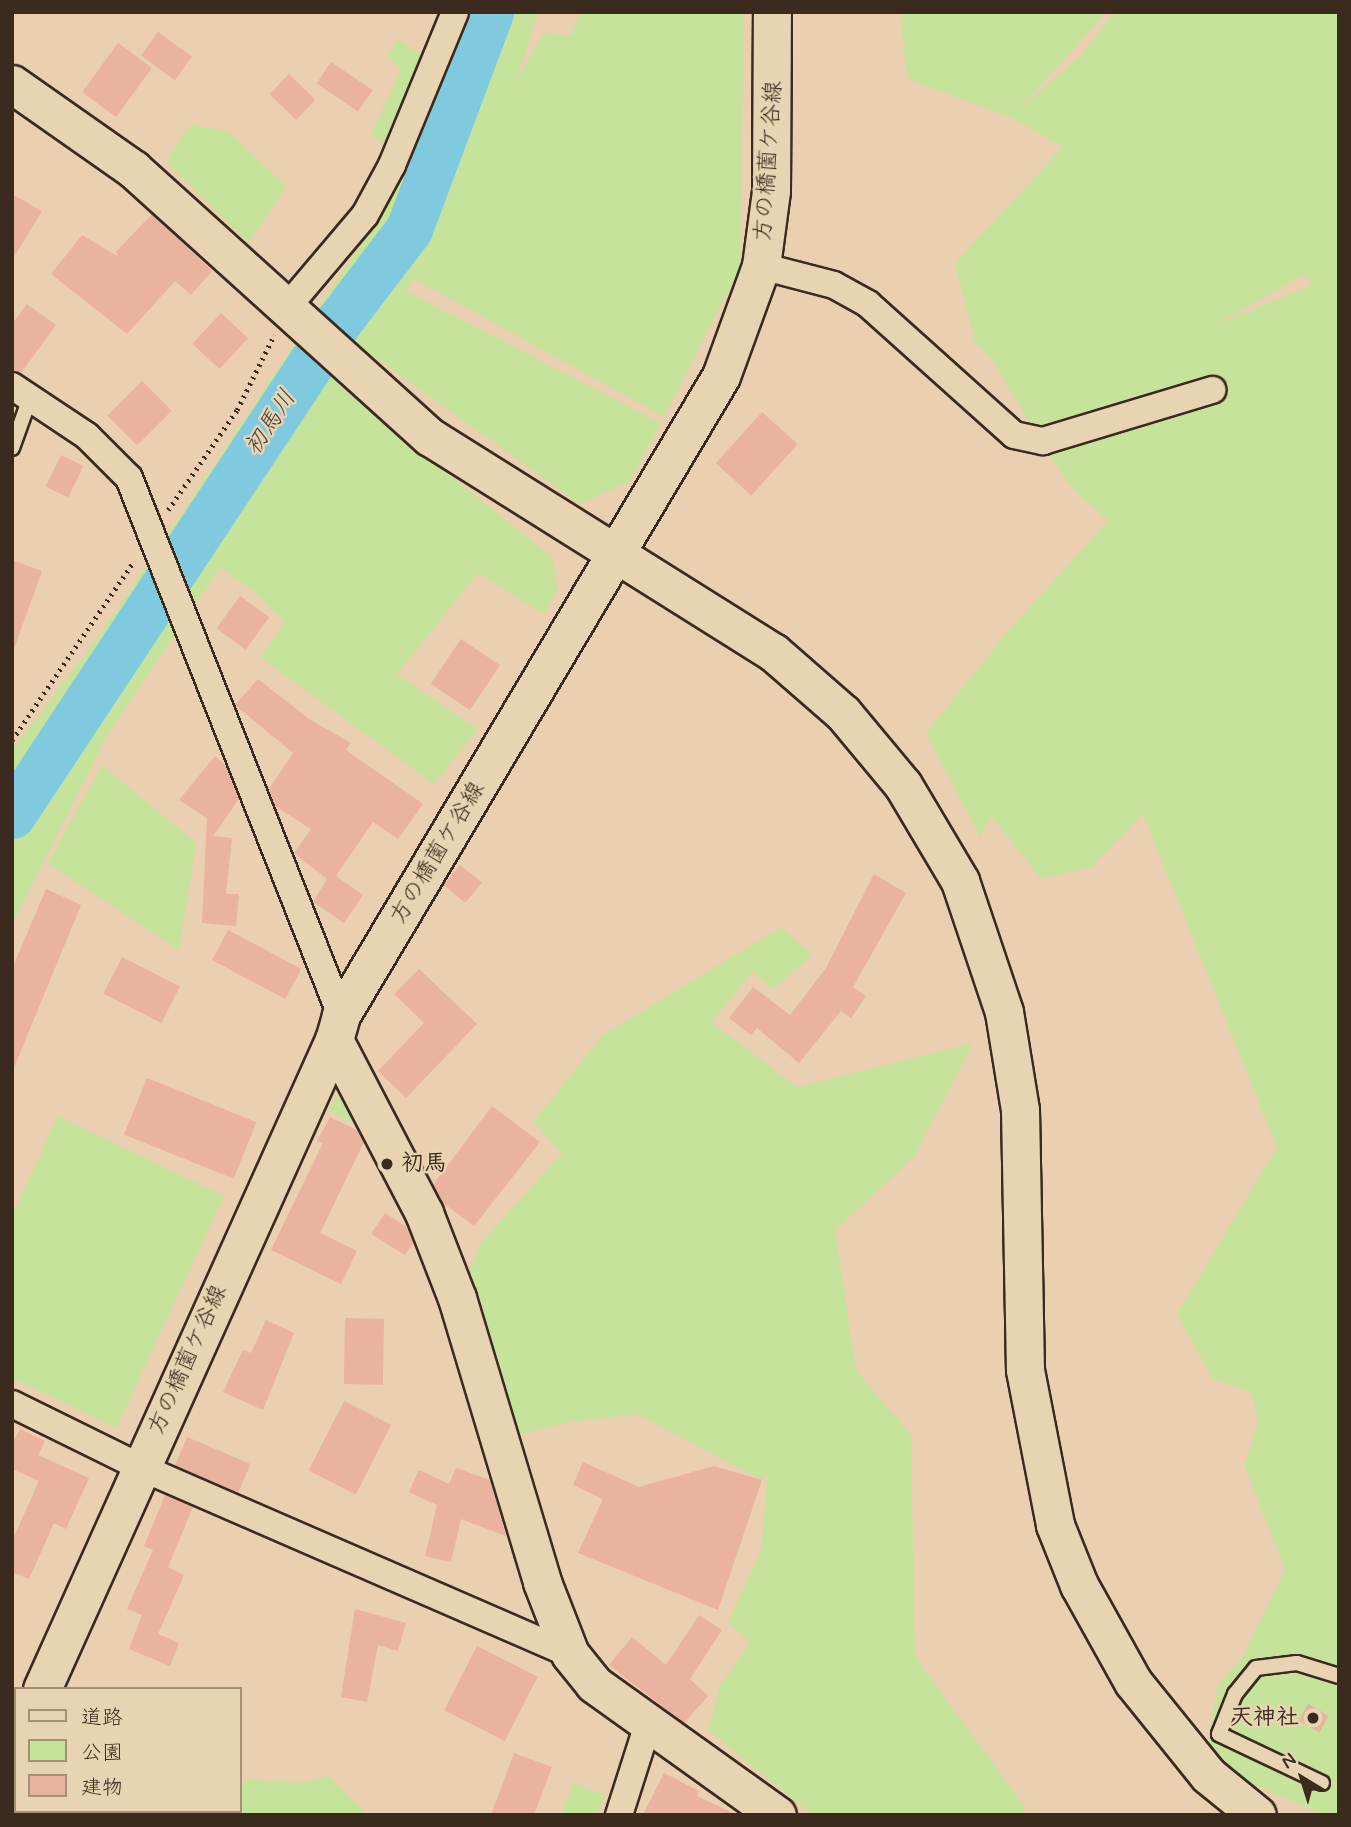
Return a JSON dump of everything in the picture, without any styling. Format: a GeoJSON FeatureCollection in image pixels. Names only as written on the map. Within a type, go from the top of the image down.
{"type":"FeatureCollection","features":[{"type":"Feature","properties":{"kind":"street"},"geometry":{"type":"LineString","coordinates":[[293,312],[365,215],[398,153],[455,12]]}},
{"type":"Feature","properties":{"kind":"street","name":"方の橋薗ケ谷線"},"geometry":{"type":"LineString","coordinates":[[43,1687],[337,1028],[619,554],[721,376],[761,266],[771,191],[772,12]]}},
{"type":"Feature","properties":{"kind":"street"},"geometry":{"type":"LineString","coordinates":[[12,84],[134,169],[430,437],[762,644],[834,704],[903,785],[960,881],[997,985],[1017,1081],[1024,1359],[1043,1476],[1055,1525],[1079,1586],[1133,1682],[1208,1775],[1257,1815]]}},
{"type":"Feature","properties":{"kind":"street"},"geometry":{"type":"LineString","coordinates":[[761,266],[834,285],[868,304],[1014,435],[1043,440],[1212,390]]}},
{"type":"Feature","properties":{"kind":"street"},"geometry":{"type":"LineString","coordinates":[[21,392],[114,458],[130,478],[337,1028],[424,1213],[457,1298],[542,1582],[570,1654],[594,1684],[777,1815]]}},
{"type":"Feature","properties":{"kind":"street"},"geometry":{"type":"LineString","coordinates":[[12,1404],[140,1467],[570,1654]]}},
{"type":"Feature","properties":{"kind":"street"},"geometry":{"type":"LineString","coordinates":[[619,1815],[648,1724]]}},
{"type":"Feature","properties":{"kind":"lane"},"geometry":{"type":"LineString","coordinates":[[12,448],[21,392]]}},
{"type":"Feature","properties":{"kind":"lane"},"geometry":{"type":"LineString","coordinates":[[1322,1783],[1219,1734],[1235,1693],[1256,1668],[1297,1663],[1339,1676]]}},
{"type":"Feature","properties":{"kind":"path"},"geometry":{"type":"LineString","coordinates":[[12,740],[154,546],[293,312]]}},
{"type":"Feature","properties":{"kind":"green space"},"geometry":{"type":"Polygon","coordinates":[[[458,12],[538,12],[516,83],[543,33],[572,36],[580,12],[744,12],[740,268],[664,417],[413,278],[406,291],[661,423],[629,482],[580,504],[366,351],[341,388],[552,557],[558,589],[544,614],[478,573],[397,674],[478,729],[434,784],[260,657],[285,622],[255,592],[220,567],[109,732],[12,924],[12,751],[105,627],[372,228],[458,12]]]}},
{"type":"Feature","properties":{"kind":"green space"},"geometry":{"type":"Polygon","coordinates":[[[900,12],[1106,12],[1018,111],[1078,58],[1115,12],[1339,12],[1339,1815],[1324,1815],[1243,1780],[1208,1743],[1218,1685],[1242,1657],[1285,1570],[1245,1466],[1258,1420],[1251,1392],[1213,1379],[1177,1314],[1277,1147],[1143,814],[1092,867],[1041,879],[991,815],[980,837],[926,733],[1009,630],[1108,521],[1066,481],[990,357],[975,342],[955,263],[1063,147],[1011,117],[907,79],[900,12]],[[1303,275],[1223,322],[1313,284],[1303,275]]]}},
{"type":"Feature","properties":{"kind":"green space"},"geometry":{"type":"Polygon","coordinates":[[[398,39],[432,62],[391,149],[371,134],[401,69],[387,56],[398,39]]]}},
{"type":"Feature","properties":{"kind":"green space"},"geometry":{"type":"Polygon","coordinates":[[[190,125],[228,131],[286,187],[248,243],[166,162],[190,125]]]}},
{"type":"Feature","properties":{"kind":"green space"},"geometry":{"type":"Polygon","coordinates":[[[102,765],[196,843],[179,950],[48,863],[102,765]]]}},
{"type":"Feature","properties":{"kind":"green space"},"geometry":{"type":"Polygon","coordinates":[[[781,927],[812,955],[773,989],[752,972],[711,1022],[797,1087],[973,1043],[913,1158],[835,1230],[856,1370],[911,1435],[915,1657],[1025,1807],[1022,1815],[814,1815],[799,1804],[708,1730],[720,1685],[750,1643],[728,1622],[761,1551],[768,1473],[762,1480],[637,1414],[575,1421],[517,1435],[498,1401],[487,1330],[469,1272],[480,1244],[562,1153],[533,1122],[602,1036],[781,927]]]}},
{"type":"Feature","properties":{"kind":"green space"},"geometry":{"type":"Polygon","coordinates":[[[345,1084],[364,1129],[328,1110],[345,1084]]]}},
{"type":"Feature","properties":{"kind":"green space"},"geometry":{"type":"Polygon","coordinates":[[[58,1116],[224,1196],[116,1428],[12,1378],[12,1216],[58,1116]]]}},
{"type":"Feature","properties":{"kind":"green space"},"geometry":{"type":"Polygon","coordinates":[[[329,1776],[368,1815],[212,1815],[242,1813],[242,1786],[248,1779],[299,1783],[329,1776]]]}},
{"type":"Feature","properties":{"kind":"green space"},"geometry":{"type":"Polygon","coordinates":[[[573,1783],[605,1795],[597,1815],[561,1815],[573,1783]]]}},
{"type":"Feature","properties":{"kind":"building"},"geometry":{"type":"Polygon","coordinates":[[[158,32],[192,57],[175,80],[141,55],[158,32]]]}},
{"type":"Feature","properties":{"kind":"building"},"geometry":{"type":"Polygon","coordinates":[[[118,43],[152,68],[116,117],[82,92],[118,43]]]}},
{"type":"Feature","properties":{"kind":"building"},"geometry":{"type":"Polygon","coordinates":[[[331,62],[372,90],[358,112],[316,84],[331,62]]]}},
{"type":"Feature","properties":{"kind":"building"},"geometry":{"type":"Polygon","coordinates":[[[289,74],[316,100],[296,120],[270,94],[289,74]]]}},
{"type":"Feature","properties":{"kind":"building"},"geometry":{"type":"Polygon","coordinates":[[[12,194],[42,211],[12,260],[12,194]]]}},
{"type":"Feature","properties":{"kind":"building"},"geometry":{"type":"Polygon","coordinates":[[[152,214],[212,271],[191,295],[175,281],[127,334],[51,274],[82,235],[119,257],[116,252],[152,214]]]}},
{"type":"Feature","properties":{"kind":"building"},"geometry":{"type":"Polygon","coordinates":[[[27,304],[56,325],[21,373],[12,370],[12,324],[27,304]]]}},
{"type":"Feature","properties":{"kind":"building"},"geometry":{"type":"Polygon","coordinates":[[[221,313],[248,338],[219,369],[192,344],[221,313]]]}},
{"type":"Feature","properties":{"kind":"building"},"geometry":{"type":"Polygon","coordinates":[[[142,381],[172,411],[137,445],[107,416],[142,381]]]}},
{"type":"Feature","properties":{"kind":"building"},"geometry":{"type":"Polygon","coordinates":[[[762,412],[798,444],[752,495],[716,463],[762,412]]]}},
{"type":"Feature","properties":{"kind":"building"},"geometry":{"type":"Polygon","coordinates":[[[61,455],[83,466],[68,497],[46,486],[61,455]]]}},
{"type":"Feature","properties":{"kind":"building"},"geometry":{"type":"Polygon","coordinates":[[[12,560],[42,571],[15,646],[12,645],[12,560]]]}},
{"type":"Feature","properties":{"kind":"building"},"geometry":{"type":"Polygon","coordinates":[[[240,596],[269,617],[246,650],[216,628],[240,596]]]}},
{"type":"Feature","properties":{"kind":"building"},"geometry":{"type":"Polygon","coordinates":[[[461,639],[500,665],[470,710],[431,684],[461,639]]]}},
{"type":"Feature","properties":{"kind":"building"},"geometry":{"type":"Polygon","coordinates":[[[258,679],[309,719],[351,743],[346,750],[423,804],[398,839],[373,822],[336,876],[363,895],[344,923],[313,902],[327,879],[294,853],[311,829],[275,806],[269,789],[293,753],[235,705],[258,679]]]}},
{"type":"Feature","properties":{"kind":"building"},"geometry":{"type":"Polygon","coordinates":[[[215,756],[226,766],[239,799],[213,836],[232,838],[226,894],[239,894],[236,926],[202,923],[207,818],[179,800],[215,756]]]}},
{"type":"Feature","properties":{"kind":"building"},"geometry":{"type":"Polygon","coordinates":[[[460,865],[482,883],[465,903],[444,885],[460,865]]]}},
{"type":"Feature","properties":{"kind":"building"},"geometry":{"type":"Polygon","coordinates":[[[874,874],[906,893],[853,987],[866,996],[851,1018],[841,1011],[799,1063],[757,1028],[751,1035],[729,1018],[753,987],[790,1015],[826,968],[874,874]]]}},
{"type":"Feature","properties":{"kind":"building"},"geometry":{"type":"Polygon","coordinates":[[[46,889],[81,905],[13,1070],[12,969],[46,889]]]}},
{"type":"Feature","properties":{"kind":"building"},"geometry":{"type":"Polygon","coordinates":[[[228,930],[301,969],[285,999],[212,960],[228,930]]]}},
{"type":"Feature","properties":{"kind":"building"},"geometry":{"type":"Polygon","coordinates":[[[122,957],[180,987],[161,1023],[103,994],[122,957]]]}},
{"type":"Feature","properties":{"kind":"building"},"geometry":{"type":"Polygon","coordinates":[[[419,969],[477,1024],[406,1098],[378,1071],[424,1023],[394,994],[419,969]]]}},
{"type":"Feature","properties":{"kind":"building"},"geometry":{"type":"Polygon","coordinates":[[[147,1078],[256,1122],[234,1179],[124,1135],[147,1078]]]}},
{"type":"Feature","properties":{"kind":"building"},"geometry":{"type":"Polygon","coordinates":[[[492,1106],[540,1142],[474,1226],[442,1202],[433,1185],[492,1106]]]}},
{"type":"Feature","properties":{"kind":"building"},"geometry":{"type":"Polygon","coordinates":[[[330,1117],[357,1130],[364,1142],[320,1233],[357,1251],[341,1284],[271,1250],[323,1143],[317,1141],[330,1117]]]}},
{"type":"Feature","properties":{"kind":"building"},"geometry":{"type":"Polygon","coordinates":[[[385,1213],[407,1227],[413,1243],[405,1255],[371,1234],[385,1213]]]}},
{"type":"Feature","properties":{"kind":"building"},"geometry":{"type":"Polygon","coordinates":[[[345,1318],[384,1319],[383,1385],[344,1384],[345,1318]]]}},
{"type":"Feature","properties":{"kind":"building"},"geometry":{"type":"Polygon","coordinates":[[[266,1320],[294,1333],[263,1410],[223,1392],[243,1350],[251,1353],[266,1320]]]}},
{"type":"Feature","properties":{"kind":"building"},"geometry":{"type":"Polygon","coordinates":[[[344,1401],[391,1425],[356,1495],[309,1470],[344,1401]]]}},
{"type":"Feature","properties":{"kind":"building"},"geometry":{"type":"Polygon","coordinates":[[[20,1429],[45,1441],[38,1455],[89,1478],[66,1529],[54,1523],[29,1579],[12,1572],[12,1541],[39,1481],[12,1469],[12,1445],[20,1429]]]}},
{"type":"Feature","properties":{"kind":"building"},"geometry":{"type":"Polygon","coordinates":[[[187,1437],[251,1464],[238,1492],[175,1466],[187,1437]]]}},
{"type":"Feature","properties":{"kind":"building"},"geometry":{"type":"Polygon","coordinates":[[[583,1462],[639,1487],[714,1466],[762,1480],[718,1610],[578,1553],[603,1499],[573,1485],[583,1462]]]}},
{"type":"Feature","properties":{"kind":"building"},"geometry":{"type":"Polygon","coordinates":[[[456,1468],[490,1480],[506,1536],[461,1519],[451,1562],[425,1556],[437,1505],[409,1492],[419,1470],[449,1484],[456,1468]]]}},
{"type":"Feature","properties":{"kind":"building"},"geometry":{"type":"Polygon","coordinates":[[[165,1495],[193,1507],[168,1567],[184,1575],[158,1634],[179,1643],[170,1666],[129,1649],[142,1615],[127,1609],[153,1550],[144,1546],[165,1495]]]}},
{"type":"Feature","properties":{"kind":"building"},"geometry":{"type":"Polygon","coordinates":[[[355,1609],[406,1623],[398,1651],[378,1645],[367,1702],[341,1697],[355,1609]]]}},
{"type":"Feature","properties":{"kind":"building"},"geometry":{"type":"Polygon","coordinates":[[[699,1615],[722,1630],[690,1679],[708,1696],[684,1723],[609,1665],[632,1637],[666,1665],[699,1615]]]}},
{"type":"Feature","properties":{"kind":"building"},"geometry":{"type":"Polygon","coordinates":[[[477,1646],[538,1677],[505,1741],[444,1710],[477,1646]]]}},
{"type":"Feature","properties":{"kind":"building","name":"天神社"},"geometry":{"type":"Polygon","coordinates":[[[1308,1704],[1329,1716],[1319,1732],[1298,1720],[1308,1704]]]}},
{"type":"Feature","properties":{"kind":"building"},"geometry":{"type":"Polygon","coordinates":[[[514,1753],[552,1767],[534,1815],[491,1815],[514,1753]]]}},
{"type":"Feature","properties":{"kind":"building"},"geometry":{"type":"Polygon","coordinates":[[[664,1773],[699,1791],[697,1796],[737,1815],[643,1815],[664,1773]]]}},
{"type":"Feature","properties":{"kind":"waterway","name":"初馬川"},"geometry":{"type":"LineString","coordinates":[[12,815],[339,321],[409,229],[490,12]]}},
{"type":"Feature","properties":{"kind":"place","name":"初馬"},"geometry":{"type":"Point","coordinates":[387,1164]}},
{"type":"Feature","properties":{"kind":"place","name":"天神社"},"geometry":{"type":"Point","coordinates":[1313,1718]}}]}
